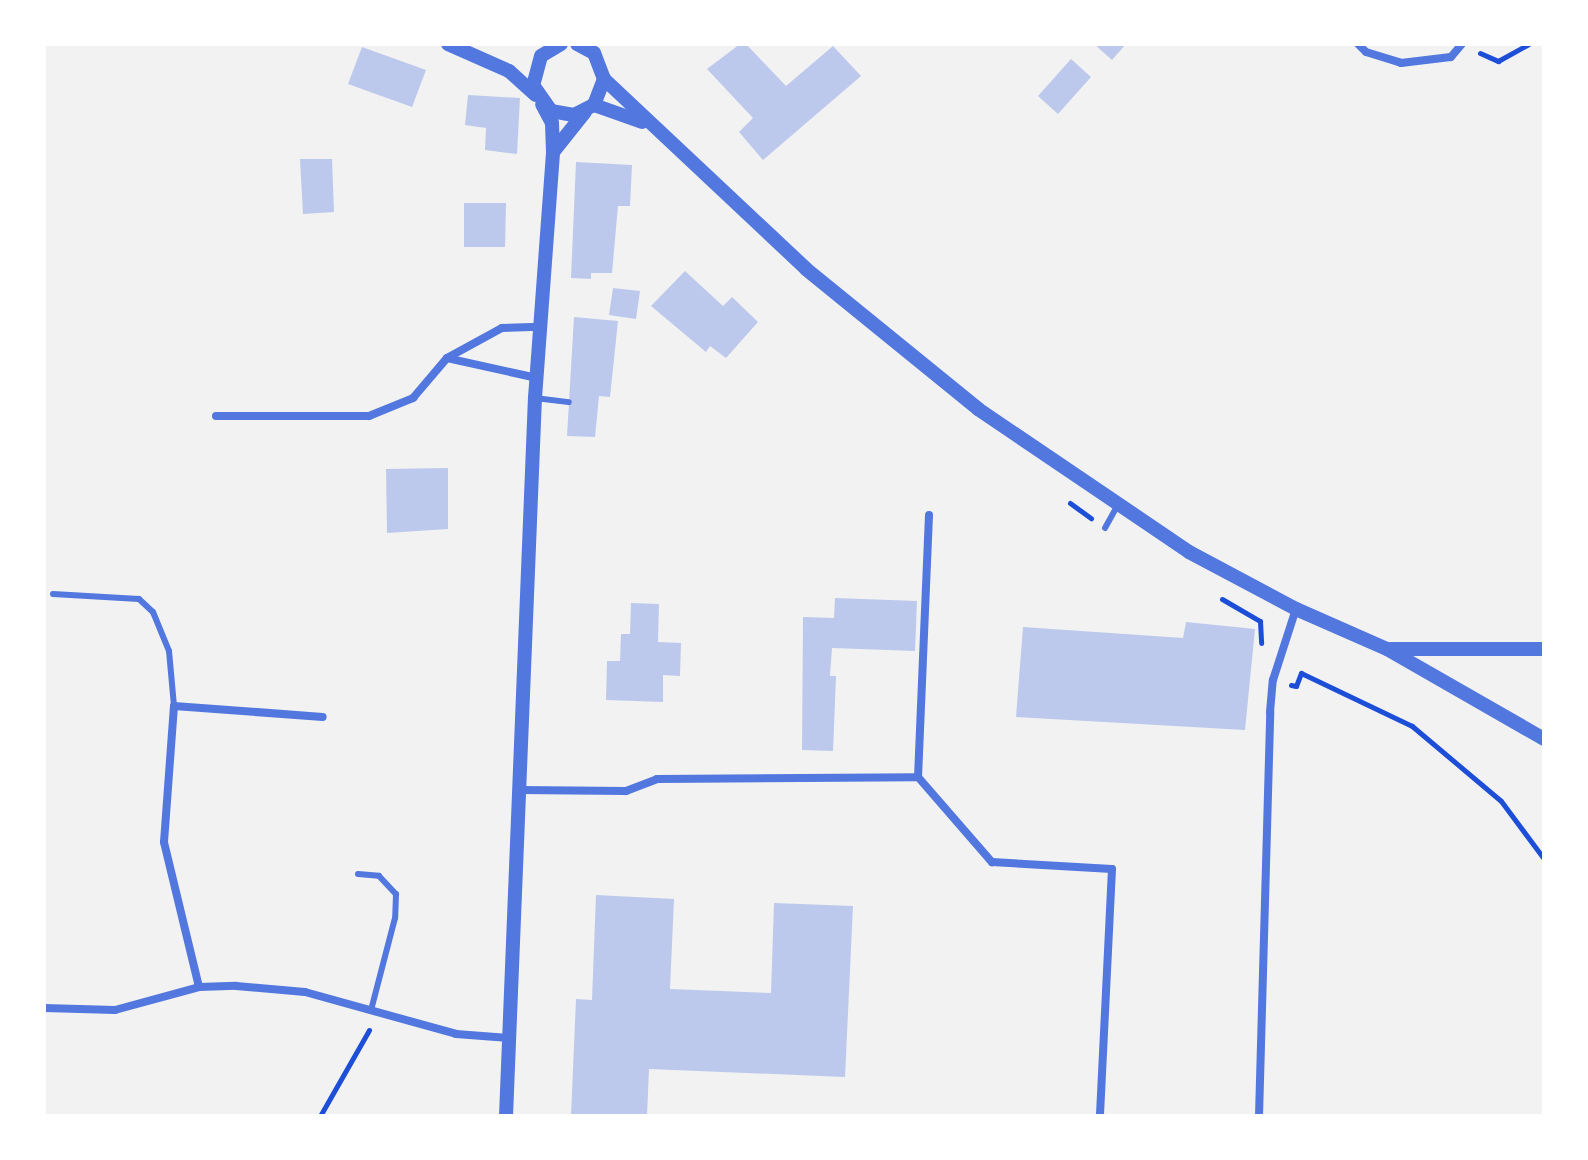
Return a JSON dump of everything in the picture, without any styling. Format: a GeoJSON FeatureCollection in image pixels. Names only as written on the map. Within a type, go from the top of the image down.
{"type":"FeatureCollection","features":[{"type":"Feature","properties":{"kind":"street"},"geometry":{"type":"LineString","coordinates":[[448,44],[509,71],[539,100],[562,115],[589,108],[647,124]]}},
{"type":"Feature","properties":{"kind":"street"},"geometry":{"type":"LineString","coordinates":[[509,71],[561,44]]}},
{"type":"Feature","properties":{"kind":"street"},"geometry":{"type":"LineString","coordinates":[[577,44],[591,48],[604,79],[647,124],[806,269],[948,385],[1189,552],[1296,609],[1387,649],[1544,739]]}},
{"type":"Feature","properties":{"kind":"street"},"geometry":{"type":"LineString","coordinates":[[1358,44],[1366,52],[1401,63],[1451,57],[1462,44]]}},
{"type":"Feature","properties":{"kind":"street"},"geometry":{"type":"LineString","coordinates":[[506,1116],[535,398],[553,152],[552,123],[539,100],[532,75],[541,56]]}},
{"type":"Feature","properties":{"kind":"street"},"geometry":{"type":"LineString","coordinates":[[553,152],[589,108],[604,79]]}},
{"type":"Feature","properties":{"kind":"street"},"geometry":{"type":"LineString","coordinates":[[216,416],[369,416],[413,398],[447,358],[502,328],[540,327]]}},
{"type":"Feature","properties":{"kind":"street"},"geometry":{"type":"LineString","coordinates":[[447,358],[538,378]]}},
{"type":"Feature","properties":{"kind":"street"},"geometry":{"type":"LineString","coordinates":[[929,515],[918,777],[992,862],[1112,869],[1100,1116]]}},
{"type":"Feature","properties":{"kind":"street"},"geometry":{"type":"LineString","coordinates":[[1259,1116],[1273,680],[1296,609]]}},
{"type":"Feature","properties":{"kind":"street"},"geometry":{"type":"LineString","coordinates":[[1387,649],[1514,653],[1544,649]]}},
{"type":"Feature","properties":{"kind":"street"},"geometry":{"type":"LineString","coordinates":[[199,987],[164,842],[174,706],[323,717]]}},
{"type":"Feature","properties":{"kind":"street"},"geometry":{"type":"LineString","coordinates":[[519,790],[626,791],[657,779],[918,777]]}},
{"type":"Feature","properties":{"kind":"street"},"geometry":{"type":"LineString","coordinates":[[44,1008],[115,1010],[199,987],[305,992],[456,1034],[509,1038]]}},
{"type":"Feature","properties":{"kind":"lane"},"geometry":{"type":"LineString","coordinates":[[535,398],[569,402]]}},
{"type":"Feature","properties":{"kind":"lane"},"geometry":{"type":"LineString","coordinates":[[1105,528],[1118,505]]}},
{"type":"Feature","properties":{"kind":"lane"},"geometry":{"type":"LineString","coordinates":[[53,594],[139,599],[153,612],[169,651],[174,706]]}},
{"type":"Feature","properties":{"kind":"lane"},"geometry":{"type":"LineString","coordinates":[[358,874],[379,876],[396,894],[395,918],[371,1010]]}},
{"type":"Feature","properties":{"kind":"path"},"geometry":{"type":"LineString","coordinates":[[1470,44],[1498,61],[1529,44]]}},
{"type":"Feature","properties":{"kind":"path"},"geometry":{"type":"LineString","coordinates":[[1067,501],[1105,528]]}},
{"type":"Feature","properties":{"kind":"path"},"geometry":{"type":"LineString","coordinates":[[1209,592],[1260,621],[1260,647]]}},
{"type":"Feature","properties":{"kind":"path"},"geometry":{"type":"LineString","coordinates":[[1296,686],[1301,673],[1412,726],[1501,801],[1544,859]]}},
{"type":"Feature","properties":{"kind":"path"},"geometry":{"type":"LineString","coordinates":[[320,1116],[369,1033],[371,1010]]}},
{"type":"Feature","properties":{"kind":"building"},"geometry":{"type":"Polygon","coordinates":[[[740,44],[746,44],[786,86],[833,46],[861,76],[763,160],[739,132],[753,118],[707,69],[740,44]]]}},
{"type":"Feature","properties":{"kind":"building"},"geometry":{"type":"Polygon","coordinates":[[[1094,44],[1126,44],[1112,60],[1094,44]]]}},
{"type":"Feature","properties":{"kind":"building"},"geometry":{"type":"Polygon","coordinates":[[[362,47],[426,70],[412,107],[348,84],[362,47]]]}},
{"type":"Feature","properties":{"kind":"building"},"geometry":{"type":"Polygon","coordinates":[[[1071,59],[1091,77],[1058,114],[1038,96],[1071,59]]]}},
{"type":"Feature","properties":{"kind":"building"},"geometry":{"type":"Polygon","coordinates":[[[468,95],[520,98],[517,154],[485,150],[486,128],[465,125],[468,95]]]}},
{"type":"Feature","properties":{"kind":"building"},"geometry":{"type":"Polygon","coordinates":[[[300,159],[332,159],[334,212],[303,214],[300,159]]]}},
{"type":"Feature","properties":{"kind":"building"},"geometry":{"type":"Polygon","coordinates":[[[576,162],[632,165],[630,206],[618,206],[612,273],[591,273],[591,279],[571,278],[576,162]]]}},
{"type":"Feature","properties":{"kind":"building"},"geometry":{"type":"Polygon","coordinates":[[[464,203],[506,203],[505,247],[464,247],[464,203]]]}},
{"type":"Feature","properties":{"kind":"building"},"geometry":{"type":"Polygon","coordinates":[[[685,271],[723,306],[732,297],[758,322],[726,358],[710,346],[706,352],[651,306],[685,271]]]}},
{"type":"Feature","properties":{"kind":"building"},"geometry":{"type":"Polygon","coordinates":[[[613,288],[640,291],[636,319],[609,315],[613,288]]]}},
{"type":"Feature","properties":{"kind":"building"},"geometry":{"type":"Polygon","coordinates":[[[574,317],[618,321],[610,397],[599,396],[595,437],[567,436],[574,317]]]}},
{"type":"Feature","properties":{"kind":"building"},"geometry":{"type":"Polygon","coordinates":[[[448,468],[448,529],[387,533],[386,469],[448,468]]]}},
{"type":"Feature","properties":{"kind":"building"},"geometry":{"type":"Polygon","coordinates":[[[835,598],[917,601],[915,651],[832,648],[830,676],[836,676],[833,751],[802,750],[803,617],[834,618],[835,598]]]}},
{"type":"Feature","properties":{"kind":"building"},"geometry":{"type":"Polygon","coordinates":[[[631,603],[659,604],[658,642],[681,643],[680,676],[663,675],[663,702],[606,700],[607,661],[620,661],[621,634],[630,634],[631,603]]]}},
{"type":"Feature","properties":{"kind":"building"},"geometry":{"type":"Polygon","coordinates":[[[1186,622],[1255,629],[1245,730],[1016,717],[1023,627],[1183,638],[1186,622]]]}},
{"type":"Feature","properties":{"kind":"building"},"geometry":{"type":"Polygon","coordinates":[[[596,895],[674,899],[670,989],[771,993],[774,903],[853,906],[845,1077],[649,1069],[647,1116],[571,1116],[576,999],[592,1000],[596,895]]]}}]}
